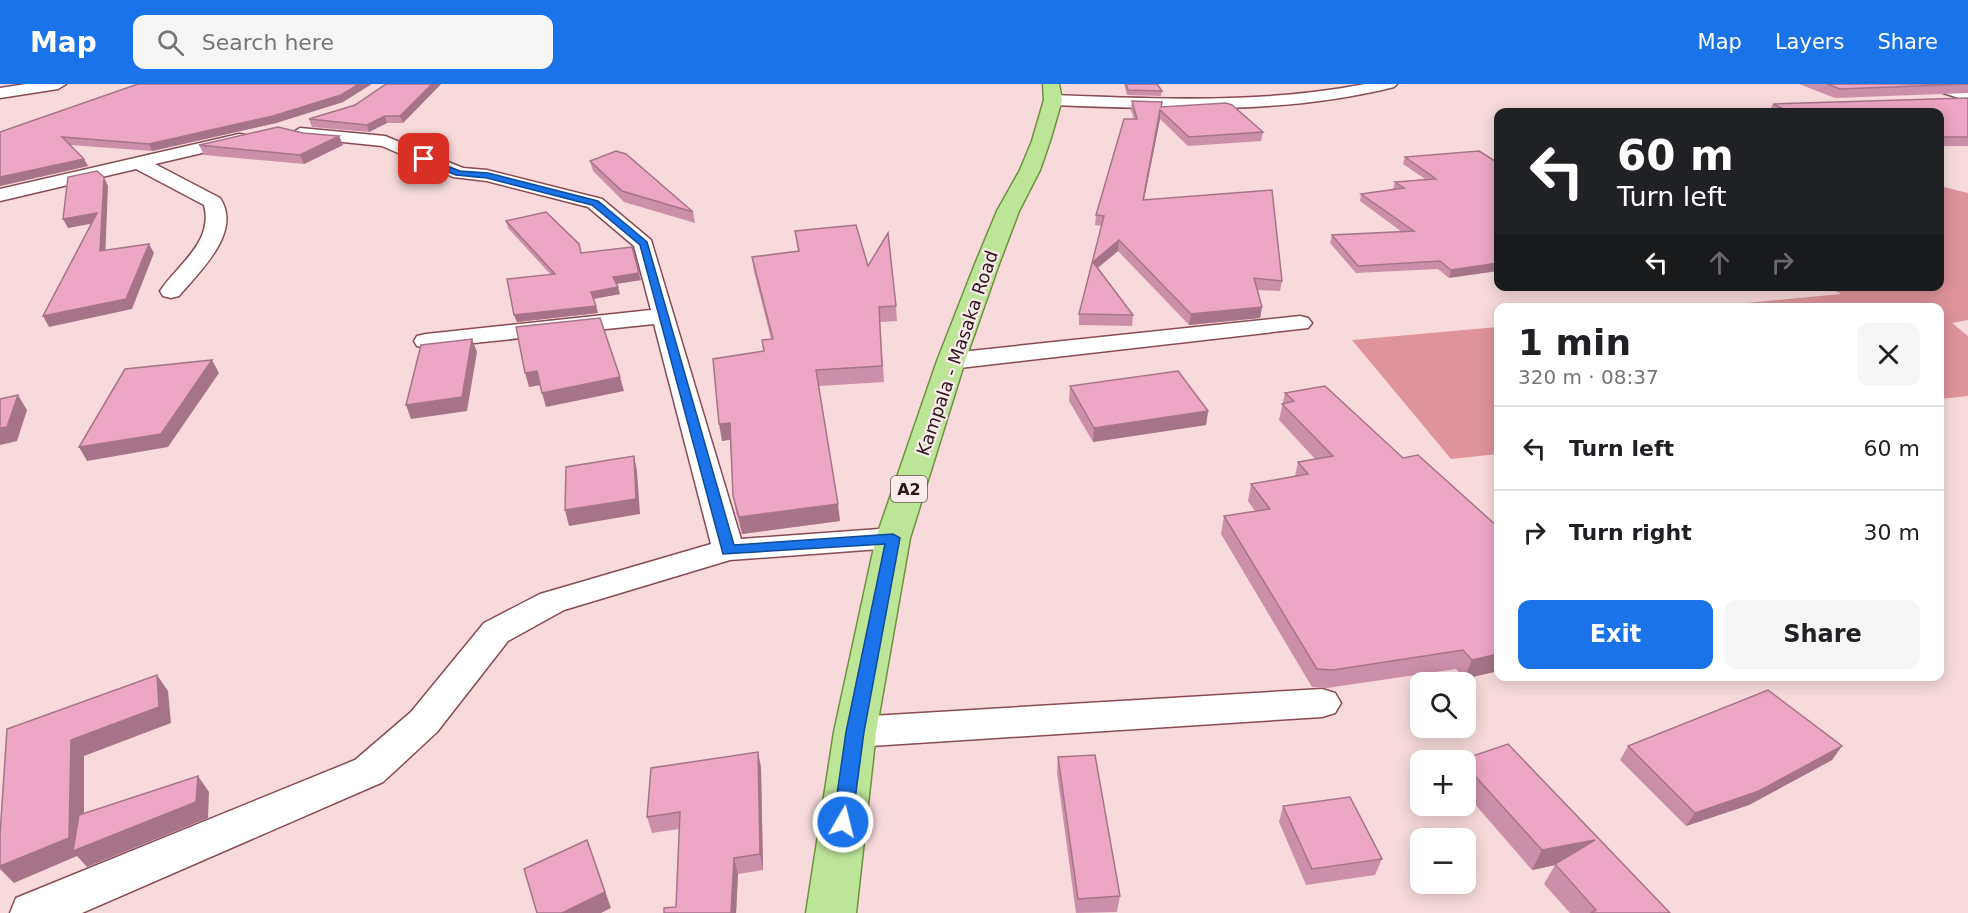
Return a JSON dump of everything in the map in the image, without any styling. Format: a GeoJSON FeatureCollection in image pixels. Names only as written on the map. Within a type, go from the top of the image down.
{"type":"FeatureCollection","features":[{"type":"Feature","properties":{"kind":"main road","name":"Kampala - Masaka Road"},"geometry":{"type":"LineString","coordinates":[[831,913],[855,732],[893,538],[951,361],[1008,211],[1030,170],[1052,92]]}},
{"type":"Feature","properties":{"kind":"street"},"geometry":{"type":"LineString","coordinates":[[0,93],[58,84]]}},
{"type":"Feature","properties":{"kind":"street"},"geometry":{"type":"LineString","coordinates":[[1052,92],[1205,104],[1277,102],[1389,84]]}},
{"type":"Feature","properties":{"kind":"street"},"geometry":{"type":"LineString","coordinates":[[1930,84],[1965,94]]}},
{"type":"Feature","properties":{"kind":"street"},"geometry":{"type":"LineString","coordinates":[[1933,101],[1965,94]]}},
{"type":"Feature","properties":{"kind":"street"},"geometry":{"type":"LineString","coordinates":[[320,118],[282,129],[308,135],[385,141],[459,173],[488,176],[595,203],[644,244],[728,550]]}},
{"type":"Feature","properties":{"kind":"street"},"geometry":{"type":"LineString","coordinates":[[0,195],[260,134]]}},
{"type":"Feature","properties":{"kind":"street"},"geometry":{"type":"LineString","coordinates":[[139,163],[213,202],[218,213],[215,233],[197,261],[171,291]]}},
{"type":"Feature","properties":{"kind":"street"},"geometry":{"type":"LineString","coordinates":[[426,341],[664,316]]}},
{"type":"Feature","properties":{"kind":"street"},"geometry":{"type":"LineString","coordinates":[[951,361],[1300,323]]}},
{"type":"Feature","properties":{"kind":"street"},"geometry":{"type":"LineString","coordinates":[[32,913],[369,771],[424,722],[496,632],[552,602],[728,550],[893,538]]}},
{"type":"Feature","properties":{"kind":"street"},"geometry":{"type":"LineString","coordinates":[[855,732],[1322,703]]}},
{"type":"Feature","properties":{"kind":"shaded area"},"geometry":{"type":"Polygon","coordinates":[[[1944,187],[1968,193],[1968,320],[1952,323],[1968,336],[1968,396],[1944,399],[1944,303],[1745,303],[1841,294],[1835,291],[1944,291],[1944,187]]]}},
{"type":"Feature","properties":{"kind":"shaded area"},"geometry":{"type":"Polygon","coordinates":[[[1494,327],[1494,454],[1451,459],[1352,340],[1494,327]]]}},
{"type":"Feature","properties":{"kind":"building"},"geometry":{"type":"Polygon","coordinates":[[[138,84],[359,84],[341,95],[273,116],[149,144],[62,137],[84,159],[0,177],[0,132],[138,84]]]}},
{"type":"Feature","properties":{"kind":"building"},"geometry":{"type":"Polygon","coordinates":[[[386,84],[432,84],[400,116],[385,116],[367,125],[309,119],[355,105],[386,84]]]}},
{"type":"Feature","properties":{"kind":"building"},"geometry":{"type":"Polygon","coordinates":[[[1126,84],[1157,84],[1162,91],[1128,90],[1126,84]]]}},
{"type":"Feature","properties":{"kind":"building"},"geometry":{"type":"Polygon","coordinates":[[[1827,84],[1968,84],[1840,89],[1827,84]]]}},
{"type":"Feature","properties":{"kind":"building"},"geometry":{"type":"Polygon","coordinates":[[[1968,98],[1968,137],[1944,137],[1944,108],[1782,108],[1773,104],[1968,98]]]}},
{"type":"Feature","properties":{"kind":"building"},"geometry":{"type":"Polygon","coordinates":[[[1132,101],[1162,102],[1161,107],[1226,103],[1232,105],[1263,132],[1189,137],[1160,110],[1143,200],[1272,190],[1282,281],[1254,278],[1262,307],[1191,314],[1119,240],[1093,262],[1133,315],[1079,314],[1104,216],[1096,215],[1124,119],[1137,119],[1132,101]]]}},
{"type":"Feature","properties":{"kind":"building"},"geometry":{"type":"Polygon","coordinates":[[[278,127],[303,133],[339,136],[300,155],[199,145],[278,127]]]}},
{"type":"Feature","properties":{"kind":"building"},"geometry":{"type":"Polygon","coordinates":[[[616,151],[626,154],[693,212],[622,191],[590,161],[616,151]]]}},
{"type":"Feature","properties":{"kind":"building"},"geometry":{"type":"Polygon","coordinates":[[[1479,151],[1494,160],[1494,264],[1451,270],[1440,261],[1358,266],[1332,235],[1414,231],[1361,194],[1404,188],[1395,182],[1436,179],[1405,157],[1479,151]]]}},
{"type":"Feature","properties":{"kind":"building"},"geometry":{"type":"Polygon","coordinates":[[[97,171],[104,177],[100,251],[149,244],[126,299],[43,316],[97,213],[63,219],[68,177],[97,171]]]}},
{"type":"Feature","properties":{"kind":"building"},"geometry":{"type":"Polygon","coordinates":[[[546,212],[579,244],[581,253],[632,247],[639,273],[613,277],[618,287],[591,292],[596,306],[514,315],[507,279],[555,274],[506,221],[546,212]]]}},
{"type":"Feature","properties":{"kind":"building"},"geometry":{"type":"Polygon","coordinates":[[[856,225],[868,266],[888,233],[896,306],[879,307],[882,366],[816,370],[838,504],[739,517],[733,496],[730,423],[719,424],[713,359],[764,351],[762,340],[773,339],[752,257],[799,251],[795,231],[856,225]]]}},
{"type":"Feature","properties":{"kind":"building"},"geometry":{"type":"Polygon","coordinates":[[[600,318],[620,377],[542,393],[537,371],[525,373],[516,327],[600,318]]]}},
{"type":"Feature","properties":{"kind":"building"},"geometry":{"type":"Polygon","coordinates":[[[472,339],[462,397],[406,405],[421,345],[472,339]]]}},
{"type":"Feature","properties":{"kind":"building"},"geometry":{"type":"Polygon","coordinates":[[[212,360],[161,434],[79,447],[125,369],[212,360]]]}},
{"type":"Feature","properties":{"kind":"building"},"geometry":{"type":"Polygon","coordinates":[[[1178,371],[1208,411],[1094,428],[1070,386],[1178,371]]]}},
{"type":"Feature","properties":{"kind":"building"},"geometry":{"type":"Polygon","coordinates":[[[1325,386],[1403,458],[1418,455],[1494,523],[1494,655],[1472,660],[1463,650],[1333,670],[1317,669],[1224,516],[1270,509],[1251,484],[1308,474],[1298,462],[1333,456],[1282,404],[1294,401],[1285,393],[1325,386]]]}},
{"type":"Feature","properties":{"kind":"building"},"geometry":{"type":"Polygon","coordinates":[[[18,395],[7,427],[0,428],[0,399],[18,395]]]}},
{"type":"Feature","properties":{"kind":"building"},"geometry":{"type":"Polygon","coordinates":[[[634,456],[636,499],[565,510],[566,467],[634,456]]]}},
{"type":"Feature","properties":{"kind":"building"},"geometry":{"type":"Polygon","coordinates":[[[157,675],[159,707],[71,740],[69,838],[0,866],[7,729],[157,675]]]}},
{"type":"Feature","properties":{"kind":"building"},"geometry":{"type":"Polygon","coordinates":[[[1768,690],[1842,746],[1759,791],[1695,813],[1628,746],[1768,690]]]}},
{"type":"Feature","properties":{"kind":"building"},"geometry":{"type":"Polygon","coordinates":[[[1508,744],[1670,913],[1591,913],[1596,910],[1555,864],[1595,840],[1542,850],[1476,777],[1476,755],[1508,744]]]}},
{"type":"Feature","properties":{"kind":"building"},"geometry":{"type":"Polygon","coordinates":[[[758,752],[760,854],[734,858],[731,913],[664,913],[664,908],[676,907],[680,812],[647,817],[651,768],[758,752]]]}},
{"type":"Feature","properties":{"kind":"building"},"geometry":{"type":"Polygon","coordinates":[[[1095,755],[1120,896],[1078,899],[1058,757],[1095,755]]]}},
{"type":"Feature","properties":{"kind":"building"},"geometry":{"type":"Polygon","coordinates":[[[198,776],[196,802],[73,851],[79,815],[198,776]]]}},
{"type":"Feature","properties":{"kind":"building"},"geometry":{"type":"Polygon","coordinates":[[[1350,797],[1382,859],[1312,869],[1283,806],[1350,797]]]}},
{"type":"Feature","properties":{"kind":"building"},"geometry":{"type":"Polygon","coordinates":[[[587,840],[605,892],[562,913],[537,913],[524,869],[587,840]]]}},
{"type":"Feature","properties":{"kind":"route"},"geometry":{"type":"LineString","coordinates":[[424,159],[459,173],[488,176],[595,203],[644,244],[728,550],[893,538],[855,732],[843,822]]}}]}
